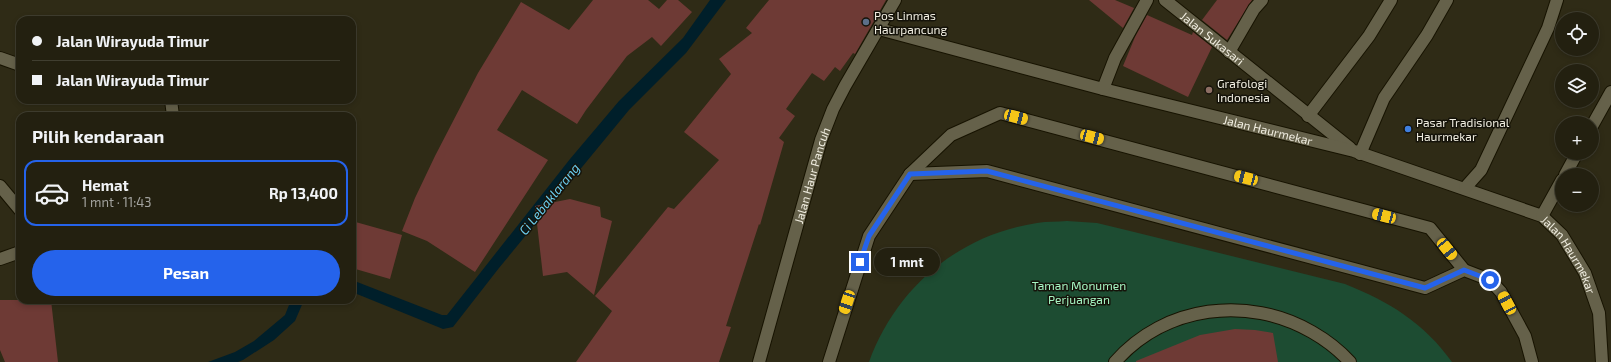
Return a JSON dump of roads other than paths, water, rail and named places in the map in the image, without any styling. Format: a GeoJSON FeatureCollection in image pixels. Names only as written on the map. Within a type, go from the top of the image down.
{"type":"FeatureCollection","features":[{"type":"Feature","properties":{"kind":"street","name":"Jalan Haur Pancuh"},"geometry":{"type":"LineString","coordinates":[[759,362],[821,140],[833,109],[895,0]]}},
{"type":"Feature","properties":{"kind":"street"},"geometry":{"type":"LineString","coordinates":[[1103,89],[1115,58],[1146,0]]}},
{"type":"Feature","properties":{"kind":"street","name":"Jalan Sukasari"},"geometry":{"type":"LineString","coordinates":[[1165,0],[1308,116],[1357,152]]}},
{"type":"Feature","properties":{"kind":"street"},"geometry":{"type":"LineString","coordinates":[[1230,52],[1254,9],[1262,0]]}},
{"type":"Feature","properties":{"kind":"street"},"geometry":{"type":"LineString","coordinates":[[1308,116],[1370,36],[1391,0]]}},
{"type":"Feature","properties":{"kind":"street"},"geometry":{"type":"LineString","coordinates":[[1357,152],[1384,98],[1427,36],[1447,0]]}},
{"type":"Feature","properties":{"kind":"street"},"geometry":{"type":"LineString","coordinates":[[1465,188],[1481,170],[1548,28],[1556,0]]}},
{"type":"Feature","properties":{"kind":"street","name":"Jalan Haurmekar"},"geometry":{"type":"LineString","coordinates":[[879,29],[1103,89],[1357,152],[1465,188],[1542,216],[1562,235],[1585,273],[1599,313],[1602,362]]}},
{"type":"Feature","properties":{"kind":"street"},"geometry":{"type":"LineString","coordinates":[[0,58],[16,63]]}},
{"type":"Feature","properties":{"kind":"street"},"geometry":{"type":"LineString","coordinates":[[1598,116],[1611,92]]}},
{"type":"Feature","properties":{"kind":"street"},"geometry":{"type":"LineString","coordinates":[[829,362],[869,236],[910,174],[951,134],[1000,112],[1430,228],[1464,270],[1490,280],[1501,292],[1525,336],[1532,362]]}},
{"type":"Feature","properties":{"kind":"street"},"geometry":{"type":"LineString","coordinates":[[910,174],[987,171],[1425,288],[1464,270]]}},
{"type":"Feature","properties":{"kind":"street"},"geometry":{"type":"LineString","coordinates":[[0,186],[16,205]]}},
{"type":"Feature","properties":{"kind":"street"},"geometry":{"type":"LineString","coordinates":[[1542,216],[1555,193]]}},
{"type":"Feature","properties":{"kind":"street"},"geometry":{"type":"LineString","coordinates":[[0,259],[16,253]]}},
{"type":"Feature","properties":{"kind":"street"},"geometry":{"type":"LineString","coordinates":[[1115,362],[1123,353],[1148,334],[1176,320],[1206,311],[1237,309],[1268,314],[1298,324],[1325,340],[1350,362]]}},
{"type":"Feature","properties":{"kind":"water","name":"Ci Lebaklarang"},"geometry":{"type":"Polygon","coordinates":[[[710,0],[726,0],[686,53],[629,110],[499,268],[453,327],[443,329],[356,294],[356,282],[442,315],[447,315],[570,159],[619,101],[683,38],[710,0]]]}},
{"type":"Feature","properties":{"kind":"water"},"geometry":{"type":"Polygon","coordinates":[[[289,304],[302,304],[295,321],[274,340],[243,360],[238,362],[208,362],[235,352],[254,341],[285,315],[289,304]]]}},
{"type":"Feature","properties":{"kind":"place","name":"Pos Linmas Haurpancung"},"geometry":{"type":"Point","coordinates":[866,22]}},
{"type":"Feature","properties":{"kind":"place","name":"Grafologi Indonesia"},"geometry":{"type":"Point","coordinates":[1209,90]}},
{"type":"Feature","properties":{"kind":"place","name":"Pasar Tradisional Haurmekar"},"geometry":{"type":"Point","coordinates":[1408,129]}},
{"type":"Feature","properties":{"kind":"park label","name":"Taman Monumen Perjuangan"},"geometry":{"type":"Point","coordinates":[1079,292]}}]}
